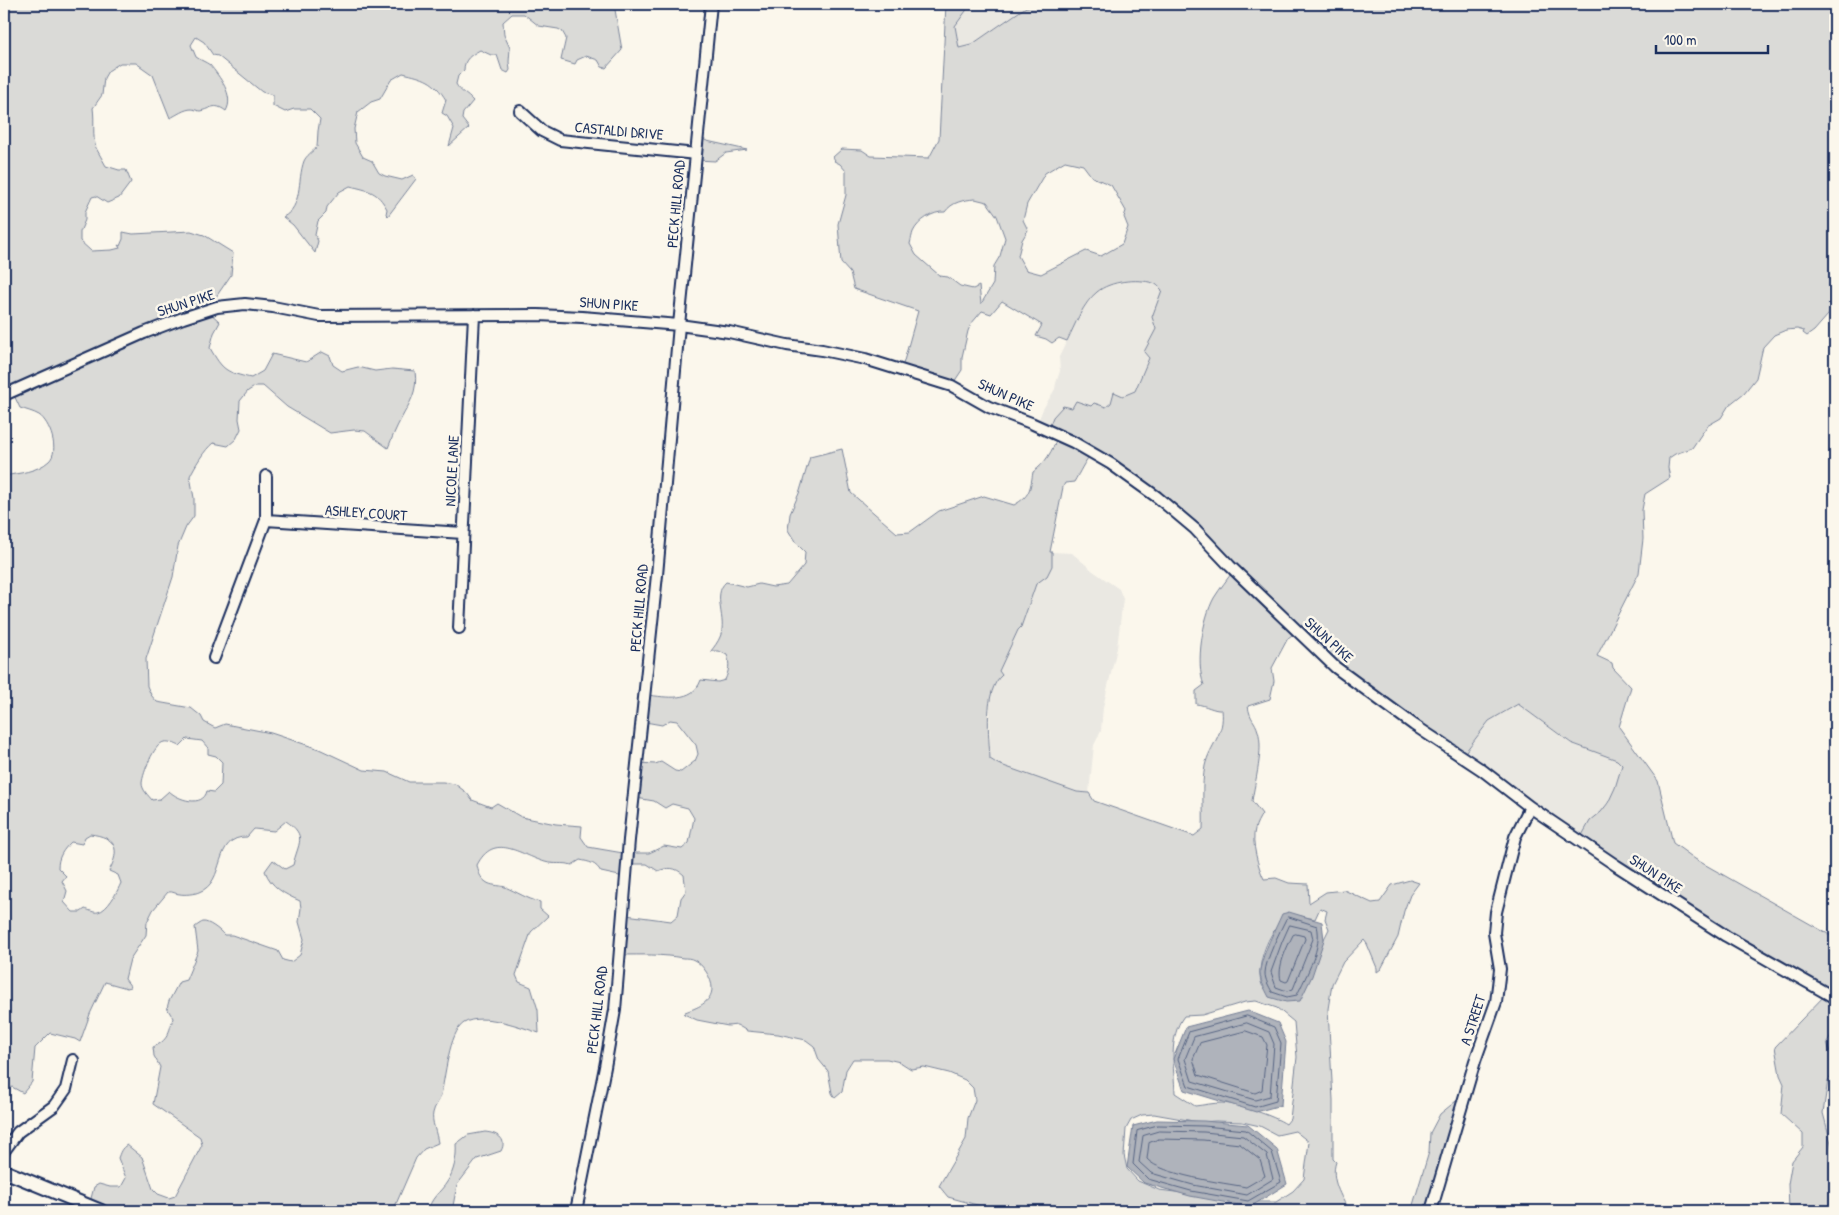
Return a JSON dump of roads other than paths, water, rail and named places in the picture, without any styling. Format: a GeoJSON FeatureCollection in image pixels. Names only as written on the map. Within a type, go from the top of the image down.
{"type":"FeatureCollection","features":[{"type":"Feature","properties":{"kind":"main road"},"geometry":{"type":"LineString","coordinates":[[4,1171],[102,1211]]}},
{"type":"Feature","properties":{"kind":"street","name":"PECK HILL ROAD"},"geometry":{"type":"LineString","coordinates":[[576,1211],[605,1067],[614,1010],[629,840],[658,574],[679,325],[711,4]]}},
{"type":"Feature","properties":{"kind":"street","name":"CASTALDI DRIVE"},"geometry":{"type":"LineString","coordinates":[[520,111],[542,131],[560,140],[696,154]]}},
{"type":"Feature","properties":{"kind":"street","name":"SHUN PIKE"},"geometry":{"type":"LineString","coordinates":[[4,395],[144,333],[217,307],[245,304],[320,316],[474,315],[582,317],[679,325],[729,332],[865,359],[952,386],[990,406],[1073,442],[1111,464],[1157,497],[1194,529],[1334,667],[1414,725],[1482,770],[1530,808],[1701,921],[1835,998]]}},
{"type":"Feature","properties":{"kind":"street","name":"NICOLE LANE"},"geometry":{"type":"LineString","coordinates":[[459,628],[474,315]]}},
{"type":"Feature","properties":{"kind":"street"},"geometry":{"type":"LineString","coordinates":[[214,658],[266,520],[266,476]]}},
{"type":"Feature","properties":{"kind":"street","name":"ASHLEY COURT"},"geometry":{"type":"LineString","coordinates":[[266,520],[464,534]]}},
{"type":"Feature","properties":{"kind":"street","name":"A STREET"},"geometry":{"type":"LineString","coordinates":[[1431,1211],[1475,1061],[1496,1002],[1500,969],[1494,933],[1496,912],[1516,838],[1530,808]]}},
{"type":"Feature","properties":{"kind":"street"},"geometry":{"type":"LineString","coordinates":[[4,1151],[18,1132],[54,1106],[66,1089],[74,1060]]}},
{"type":"Feature","properties":{"kind":"water"},"geometry":{"type":"Polygon","coordinates":[[[1289,912],[1322,922],[1324,940],[1312,976],[1300,1001],[1286,1002],[1269,997],[1261,980],[1260,970],[1266,949],[1282,914],[1289,912]]]}},
{"type":"Feature","properties":{"kind":"water"},"geometry":{"type":"Polygon","coordinates":[[[1248,1011],[1278,1023],[1286,1042],[1281,1105],[1256,1112],[1184,1090],[1173,1059],[1186,1027],[1248,1011]]]}},
{"type":"Feature","properties":{"kind":"water"},"geometry":{"type":"Polygon","coordinates":[[[1157,1120],[1204,1121],[1248,1125],[1277,1149],[1287,1184],[1250,1207],[1190,1196],[1144,1183],[1127,1167],[1133,1126],[1157,1120]]]}}]}
